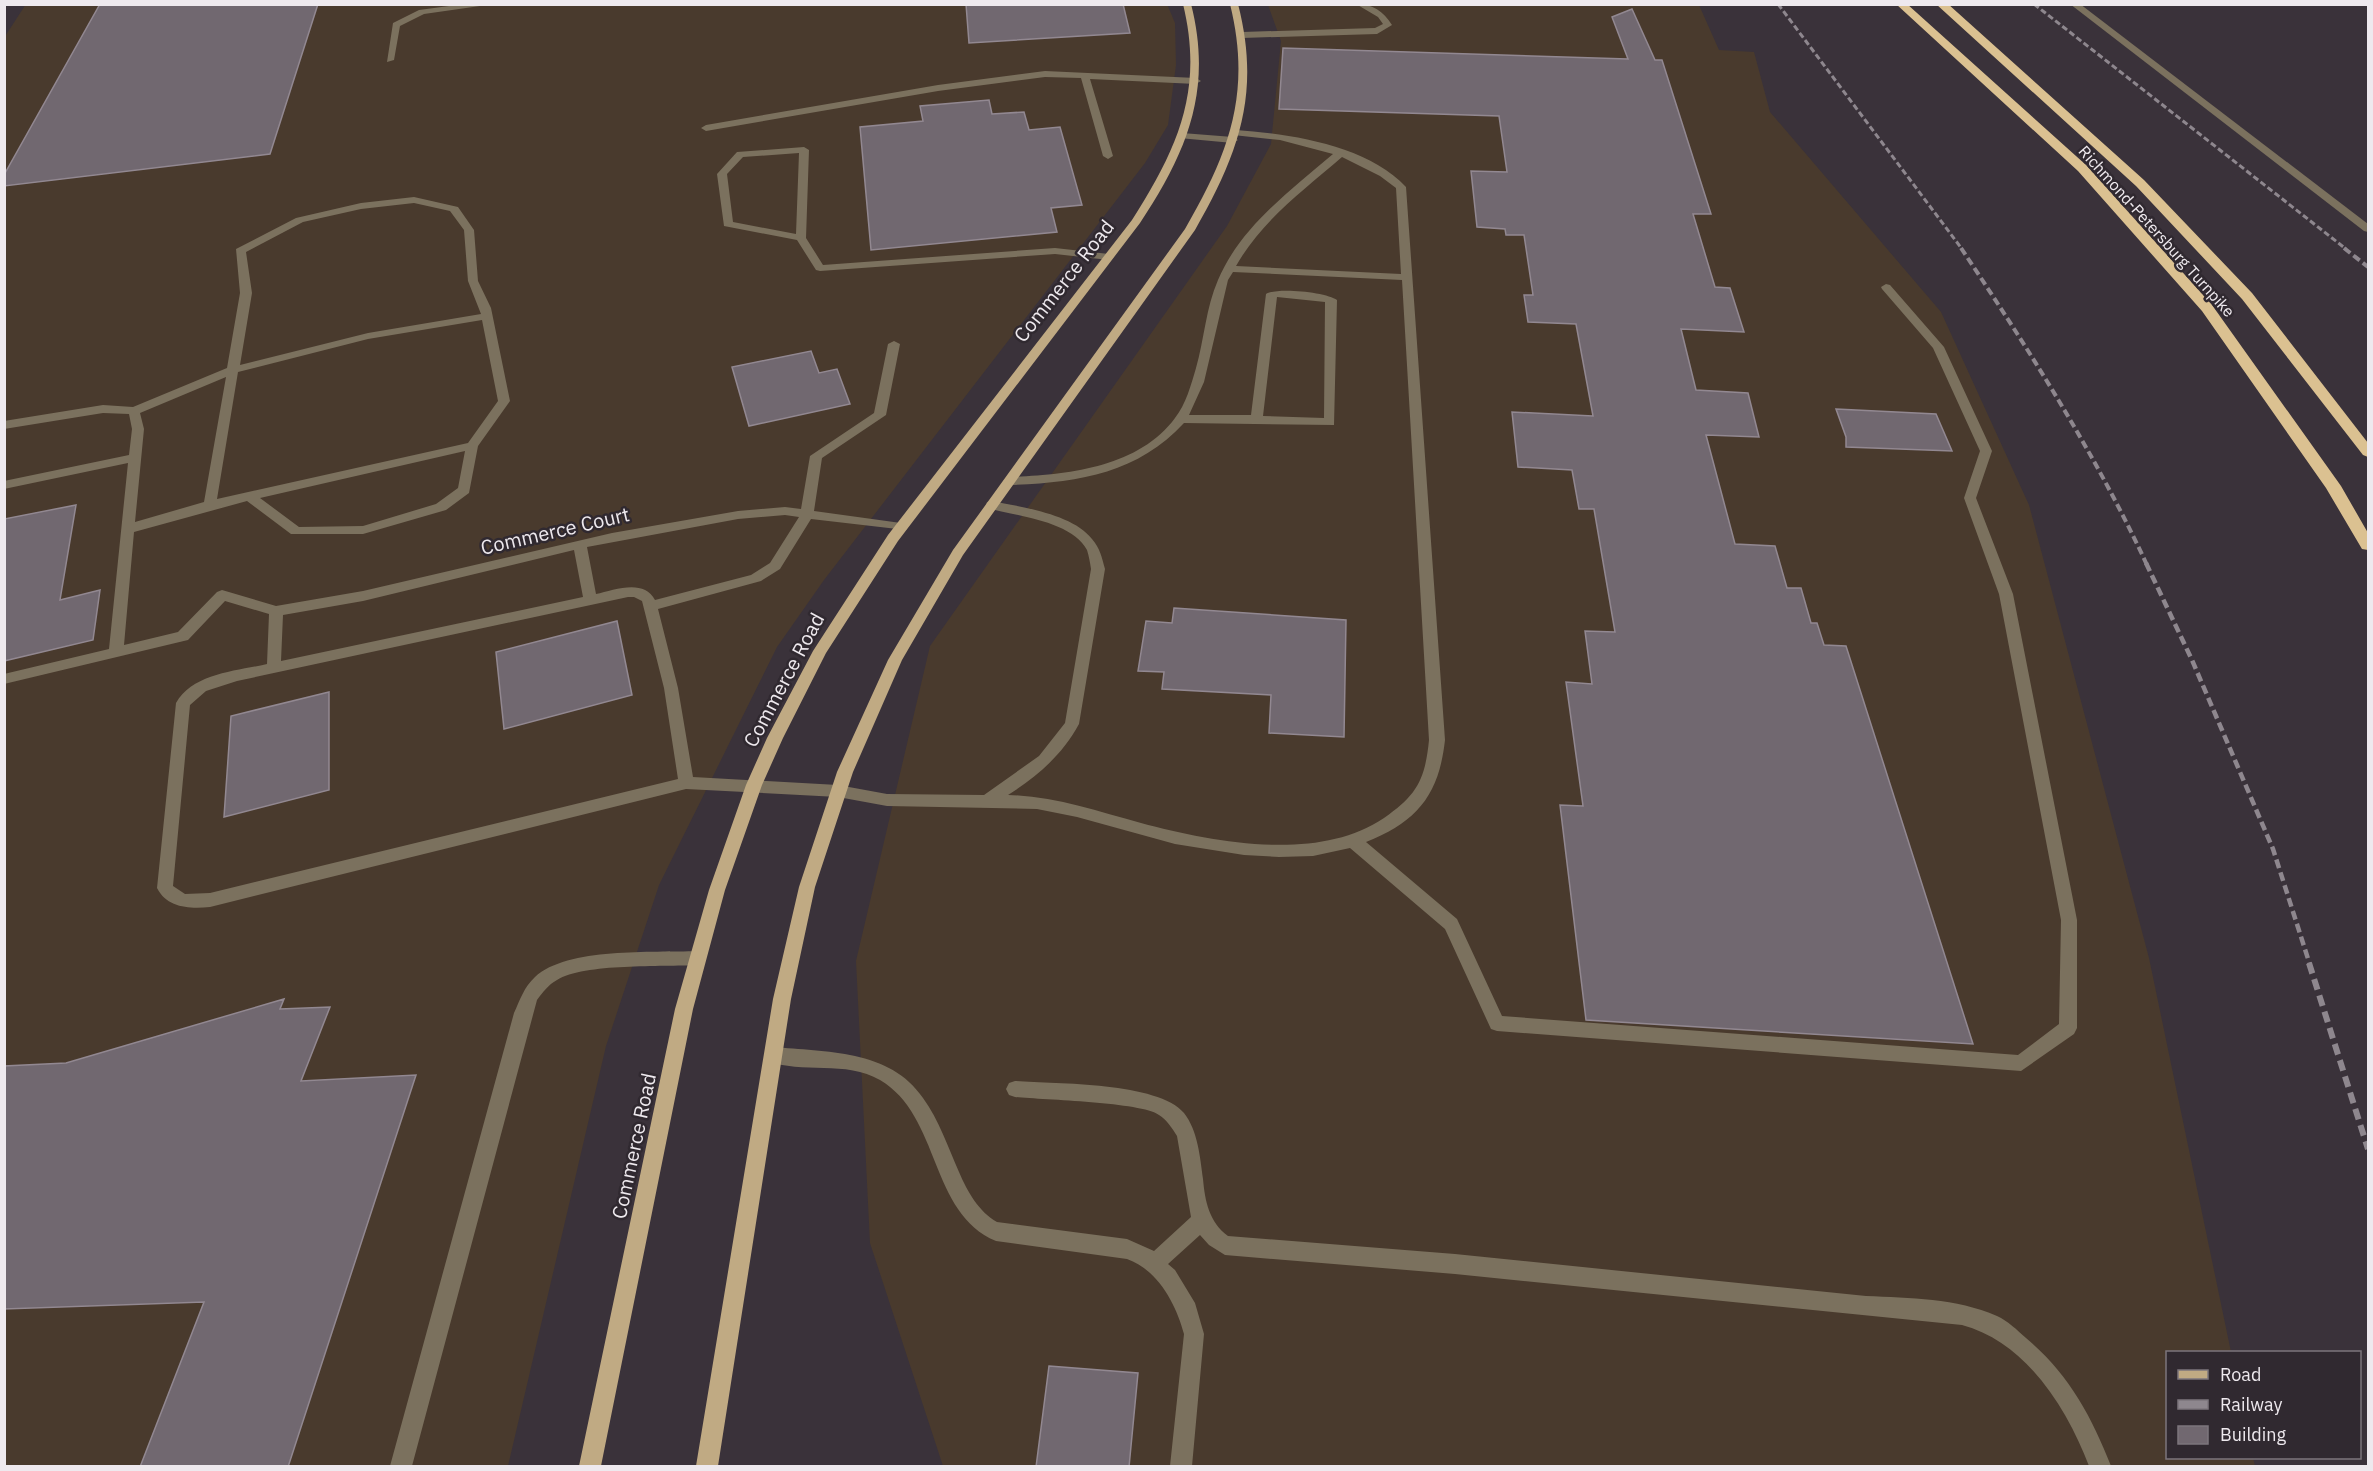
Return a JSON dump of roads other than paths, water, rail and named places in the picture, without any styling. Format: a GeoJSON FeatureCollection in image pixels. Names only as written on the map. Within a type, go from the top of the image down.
{"type":"FeatureCollection","features":[{"type":"Feature","properties":{"kind":"highway","name":"Richmond-Petersburg Turnpike"},"geometry":{"type":"LineString","coordinates":[[1901,4],[2082,168],[2207,308],[2333,486],[2368,545]]}},
{"type":"Feature","properties":{"kind":"highway","name":"Richmond-Petersburg Turnpike"},"geometry":{"type":"LineString","coordinates":[[1941,4],[2140,183],[2247,296],[2368,452]]}},
{"type":"Feature","properties":{"kind":"main road","name":"Commerce Road"},"geometry":{"type":"LineString","coordinates":[[590,1467],[670,1074],[697,958],[721,879],[754,785],[784,720],[820,651],[901,527],[1109,257],[1163,180],[1182,136],[1196,81],[1195,38],[1187,4]]}},
{"type":"Feature","properties":{"kind":"main road"},"geometry":{"type":"LineString","coordinates":[[707,1467],[773,1055],[794,940],[807,887],[838,790],[874,701],[895,660],[958,553],[1190,230],[1218,179],[1235,137],[1244,88],[1242,35],[1234,4]]}},
{"type":"Feature","properties":{"kind":"street"},"geometry":{"type":"LineString","coordinates":[[1242,35],[1377,31],[1388,25],[1381,15],[1360,4]]}},
{"type":"Feature","properties":{"kind":"street"},"geometry":{"type":"LineString","coordinates":[[2074,4],[2368,230]]}},
{"type":"Feature","properties":{"kind":"street"},"geometry":{"type":"LineString","coordinates":[[390,60],[396,25],[422,12],[485,5]]}},
{"type":"Feature","properties":{"kind":"street"},"geometry":{"type":"LineString","coordinates":[[706,128],[938,88],[1045,74],[1196,81]]}},
{"type":"Feature","properties":{"kind":"street"},"geometry":{"type":"LineString","coordinates":[[1085,76],[1108,156]]}},
{"type":"Feature","properties":{"kind":"street"},"geometry":{"type":"LineString","coordinates":[[686,783],[671,688],[648,599],[637,592],[590,600],[212,682],[198,689],[183,703],[165,888],[170,895],[180,900],[194,902],[210,900],[686,783],[838,790],[861,798],[1038,803],[1176,837],[1239,848],[1309,850],[1354,842],[1393,823],[1416,802],[1433,773],[1437,740],[1401,187],[1388,176],[1340,153],[1284,136],[1182,136]]}},
{"type":"Feature","properties":{"kind":"street"},"geometry":{"type":"LineString","coordinates":[[801,238],[728,224],[722,174],[740,154],[804,150],[801,238],[820,268],[1055,251],[1109,257]]}},
{"type":"Feature","properties":{"kind":"street"},"geometry":{"type":"LineString","coordinates":[[1009,481],[1049,481],[1087,475],[1108,468],[1156,444],[1181,419],[1193,396],[1223,280],[1248,238],[1265,219],[1340,153]]}},
{"type":"Feature","properties":{"kind":"street"},"geometry":{"type":"LineString","coordinates":[[210,505],[246,293],[240,250],[300,220],[361,206],[414,200],[454,209],[469,230],[473,281],[487,316],[504,401],[472,446],[464,490],[441,507],[363,530],[296,531],[249,496]]}},
{"type":"Feature","properties":{"kind":"street"},"geometry":{"type":"LineString","coordinates":[[1229,270],[1406,277]]}},
{"type":"Feature","properties":{"kind":"street"},"geometry":{"type":"LineString","coordinates":[[1354,842],[1451,924],[1497,1023],[2021,1063],[2068,1028],[2069,920],[2006,594],[1970,498],[1986,451],[1938,347],[1886,287]]}},
{"type":"Feature","properties":{"kind":"street"},"geometry":{"type":"LineString","coordinates":[[1181,419],[1330,422],[1331,300],[1304,295],[1272,294],[1257,419]]}},
{"type":"Feature","properties":{"kind":"street"},"geometry":{"type":"LineString","coordinates":[[4,425],[103,409],[134,411],[233,370],[368,336],[487,316]]}},
{"type":"Feature","properties":{"kind":"street"},"geometry":{"type":"LineString","coordinates":[[649,607],[767,573],[775,566],[807,514],[816,456],[880,415],[894,344]]}},
{"type":"Feature","properties":{"kind":"street"},"geometry":{"type":"LineString","coordinates":[[6,681],[116,652],[138,429],[134,411]]}},
{"type":"Feature","properties":{"kind":"street"},"geometry":{"type":"LineString","coordinates":[[128,529],[210,505],[472,446]]}},
{"type":"Feature","properties":{"kind":"street"},"geometry":{"type":"LineString","coordinates":[[4,485],[135,459]]}},
{"type":"Feature","properties":{"kind":"street"},"geometry":{"type":"LineString","coordinates":[[984,802],[1040,767],[1060,745],[1072,724],[1098,569],[1093,548],[1079,534],[1059,522],[992,505]]}},
{"type":"Feature","properties":{"kind":"street","name":"Commerce Court"},"geometry":{"type":"LineString","coordinates":[[116,652],[183,636],[222,595],[276,611],[363,596],[580,544],[738,515],[785,511],[901,527]]}},
{"type":"Feature","properties":{"kind":"street"},"geometry":{"type":"LineString","coordinates":[[580,544],[590,600]]}},
{"type":"Feature","properties":{"kind":"street"},"geometry":{"type":"LineString","coordinates":[[274,668],[276,611]]}},
{"type":"Feature","properties":{"kind":"street"},"geometry":{"type":"LineString","coordinates":[[401,1467],[530,993],[548,977],[584,962],[697,958]]}},
{"type":"Feature","properties":{"kind":"street"},"geometry":{"type":"LineString","coordinates":[[773,1055],[845,1063],[883,1073],[903,1085],[942,1152],[969,1209],[978,1221],[996,1232],[1127,1250],[1144,1255],[1168,1277],[1188,1310],[1194,1334],[1181,1467]]}},
{"type":"Feature","properties":{"kind":"street"},"geometry":{"type":"LineString","coordinates":[[1015,1089],[1140,1101],[1164,1108],[1180,1123],[1188,1140],[1197,1208],[1210,1234],[1225,1245],[1455,1264],[1854,1304],[1929,1309],[1993,1325],[2025,1349],[2062,1386],[2082,1418],[2100,1467]]}},
{"type":"Feature","properties":{"kind":"street"},"geometry":{"type":"LineString","coordinates":[[1154,1264],[1203,1219]]}},
{"type":"Feature","properties":{"kind":"railway"},"geometry":{"type":"LineString","coordinates":[[1778,4],[1962,249]]}},
{"type":"Feature","properties":{"kind":"railway"},"geometry":{"type":"LineString","coordinates":[[2034,4],[2346,249]]}},
{"type":"Feature","properties":{"kind":"railway"},"geometry":{"type":"LineString","coordinates":[[1961,248],[2083,442],[2147,565]]}},
{"type":"Feature","properties":{"kind":"railway"},"geometry":{"type":"LineString","coordinates":[[2344,248],[2368,267]]}},
{"type":"Feature","properties":{"kind":"railway"},"geometry":{"type":"LineString","coordinates":[[2146,563],[2192,660],[2273,849],[2310,965]]}},
{"type":"Feature","properties":{"kind":"railway"},"geometry":{"type":"LineString","coordinates":[[2309,963],[2368,1149]]}}]}
